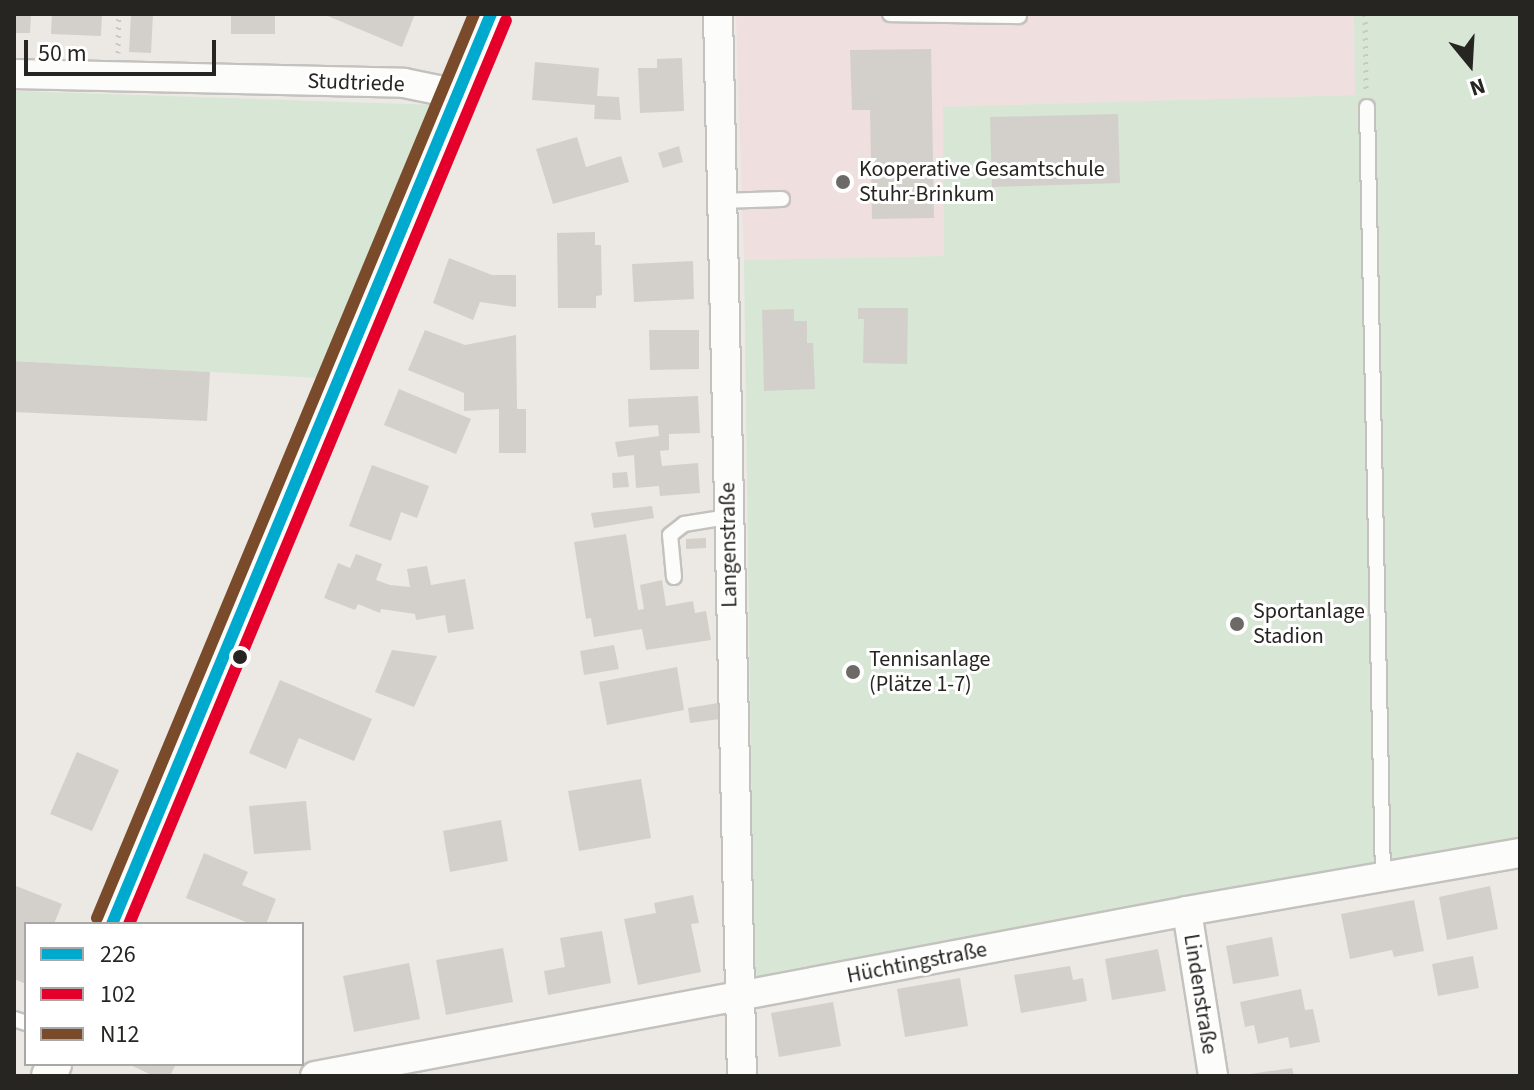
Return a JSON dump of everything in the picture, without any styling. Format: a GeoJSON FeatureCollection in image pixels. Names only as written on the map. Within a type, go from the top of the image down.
{"type":"FeatureCollection","features":[{"type":"Feature","properties":{"kind":"street"},"geometry":{"type":"LineString","coordinates":[[113,922],[491,14]]}},
{"type":"Feature","properties":{"kind":"street","name":"Langenstraße"},"geometry":{"type":"LineString","coordinates":[[718,14],[742,1076]]}},
{"type":"Feature","properties":{"kind":"street","name":"Studtriede"},"geometry":{"type":"LineString","coordinates":[[14,74],[404,83],[458,94]]}},
{"type":"Feature","properties":{"kind":"street","name":"Hüchtingstraße"},"geometry":{"type":"LineString","coordinates":[[315,1076],[1187,911],[1520,853]]}},
{"type":"Feature","properties":{"kind":"street","name":"Lindenstraße"},"geometry":{"type":"LineString","coordinates":[[1187,911],[1213,1076]]}},
{"type":"Feature","properties":{"kind":"lane"},"geometry":{"type":"LineString","coordinates":[[890,14],[1019,16]]}},
{"type":"Feature","properties":{"kind":"lane"},"geometry":{"type":"LineString","coordinates":[[1367,107],[1383,877]]}},
{"type":"Feature","properties":{"kind":"lane"},"geometry":{"type":"LineString","coordinates":[[720,201],[782,199]]}},
{"type":"Feature","properties":{"kind":"lane"},"geometry":{"type":"LineString","coordinates":[[674,577],[670,535],[684,524],[728,517]]}},
{"type":"Feature","properties":{"kind":"path"},"geometry":{"type":"LineString","coordinates":[[117,77],[119,14]]}},
{"type":"Feature","properties":{"kind":"path"},"geometry":{"type":"LineString","coordinates":[[1365,14],[1367,107]]}},
{"type":"Feature","properties":{"kind":"shaded area","name":"Kooperative Gesamtschule Stuhr-Brinkum"},"geometry":{"type":"Polygon","coordinates":[[[736,14],[1354,14],[1356,95],[944,107],[944,256],[744,260],[736,14]]]}},
{"type":"Feature","properties":{"kind":"green space","name":"Sportanlage Stadion"},"geometry":{"type":"Polygon","coordinates":[[[1354,14],[1520,14],[1520,847],[754,977],[744,260],[944,256],[943,107],[1355,95],[1354,14]]]}},
{"type":"Feature","properties":{"kind":"green space"},"geometry":{"type":"Polygon","coordinates":[[[14,91],[437,105],[320,378],[14,361],[14,91]]]}},
{"type":"Feature","properties":{"kind":"building"},"geometry":{"type":"Polygon","coordinates":[[[14,14],[31,14],[30,33],[14,33],[14,14]]]}},
{"type":"Feature","properties":{"kind":"building"},"geometry":{"type":"Polygon","coordinates":[[[52,14],[102,14],[101,36],[51,34],[52,14]]]}},
{"type":"Feature","properties":{"kind":"building"},"geometry":{"type":"Polygon","coordinates":[[[131,14],[153,14],[151,53],[129,52],[131,14]]]}},
{"type":"Feature","properties":{"kind":"building"},"geometry":{"type":"Polygon","coordinates":[[[231,14],[275,14],[275,34],[231,34],[231,14]]]}},
{"type":"Feature","properties":{"kind":"building"},"geometry":{"type":"Polygon","coordinates":[[[323,14],[415,14],[402,47],[323,14]]]}},
{"type":"Feature","properties":{"kind":"building"},"geometry":{"type":"Polygon","coordinates":[[[931,49],[934,218],[872,219],[870,110],[852,110],[850,50],[931,49]]]}},
{"type":"Feature","properties":{"kind":"building"},"geometry":{"type":"Polygon","coordinates":[[[682,58],[684,111],[640,113],[638,68],[657,68],[657,59],[682,58]]]}},
{"type":"Feature","properties":{"kind":"building"},"geometry":{"type":"Polygon","coordinates":[[[535,62],[599,68],[597,96],[619,97],[621,120],[594,119],[595,105],[532,100],[535,62]]]}},
{"type":"Feature","properties":{"kind":"building"},"geometry":{"type":"Polygon","coordinates":[[[1118,114],[1120,183],[992,187],[990,117],[1118,114]]]}},
{"type":"Feature","properties":{"kind":"building"},"geometry":{"type":"Polygon","coordinates":[[[577,137],[586,167],[621,156],[629,182],[553,204],[536,149],[577,137]]]}},
{"type":"Feature","properties":{"kind":"building"},"geometry":{"type":"Polygon","coordinates":[[[679,146],[683,162],[663,168],[658,153],[679,146]]]}},
{"type":"Feature","properties":{"kind":"building"},"geometry":{"type":"Polygon","coordinates":[[[595,232],[595,245],[601,245],[602,295],[596,296],[596,308],[558,308],[557,233],[595,232]]]}},
{"type":"Feature","properties":{"kind":"building"},"geometry":{"type":"Polygon","coordinates":[[[449,258],[492,275],[516,275],[516,307],[480,302],[473,320],[433,303],[449,258]]]}},
{"type":"Feature","properties":{"kind":"building"},"geometry":{"type":"Polygon","coordinates":[[[693,261],[694,299],[634,302],[632,264],[693,261]]]}},
{"type":"Feature","properties":{"kind":"building"},"geometry":{"type":"Polygon","coordinates":[[[858,308],[908,308],[907,364],[863,363],[864,319],[858,319],[858,308]]]}},
{"type":"Feature","properties":{"kind":"building"},"geometry":{"type":"Polygon","coordinates":[[[794,309],[794,321],[807,321],[807,343],[813,343],[815,389],[764,391],[762,310],[794,309]]]}},
{"type":"Feature","properties":{"kind":"building"},"geometry":{"type":"Polygon","coordinates":[[[425,330],[465,345],[516,335],[517,409],[526,409],[526,453],[499,453],[499,409],[464,411],[464,393],[408,370],[425,330]]]}},
{"type":"Feature","properties":{"kind":"building"},"geometry":{"type":"Polygon","coordinates":[[[649,330],[699,330],[699,369],[650,370],[649,330]]]}},
{"type":"Feature","properties":{"kind":"building"},"geometry":{"type":"Polygon","coordinates":[[[14,361],[210,372],[207,421],[14,412],[14,361]]]}},
{"type":"Feature","properties":{"kind":"building"},"geometry":{"type":"Polygon","coordinates":[[[399,389],[471,419],[456,454],[384,425],[399,389]]]}},
{"type":"Feature","properties":{"kind":"building"},"geometry":{"type":"Polygon","coordinates":[[[698,396],[700,433],[669,434],[669,450],[660,451],[662,466],[698,463],[700,493],[660,496],[659,486],[636,488],[634,455],[618,457],[615,442],[659,436],[658,425],[629,427],[628,399],[698,396]]]}},
{"type":"Feature","properties":{"kind":"building"},"geometry":{"type":"Polygon","coordinates":[[[372,465],[429,486],[417,518],[401,512],[391,541],[349,526],[372,465]]]}},
{"type":"Feature","properties":{"kind":"building"},"geometry":{"type":"Polygon","coordinates":[[[627,472],[629,487],[613,488],[612,473],[627,472]]]}},
{"type":"Feature","properties":{"kind":"building"},"geometry":{"type":"Polygon","coordinates":[[[652,506],[654,518],[594,528],[591,513],[652,506]]]}},
{"type":"Feature","properties":{"kind":"building"},"geometry":{"type":"Polygon","coordinates":[[[626,534],[638,610],[644,609],[640,585],[662,580],[666,606],[693,601],[695,613],[706,611],[711,640],[646,650],[642,629],[594,637],[591,618],[586,619],[574,542],[626,534]]]}},
{"type":"Feature","properties":{"kind":"building"},"geometry":{"type":"Polygon","coordinates":[[[706,538],[706,548],[686,549],[686,539],[706,538]]]}},
{"type":"Feature","properties":{"kind":"building"},"geometry":{"type":"Polygon","coordinates":[[[356,554],[382,564],[376,580],[390,585],[410,587],[407,569],[427,566],[431,585],[465,579],[474,629],[448,633],[445,615],[416,620],[415,614],[381,609],[380,613],[358,604],[355,610],[324,598],[338,563],[350,568],[356,554]]]}},
{"type":"Feature","properties":{"kind":"building"},"geometry":{"type":"Polygon","coordinates":[[[614,645],[619,669],[584,675],[580,651],[614,645]]]}},
{"type":"Feature","properties":{"kind":"building"},"geometry":{"type":"Polygon","coordinates":[[[392,650],[437,656],[414,707],[375,692],[392,650]]]}},
{"type":"Feature","properties":{"kind":"building"},"geometry":{"type":"Polygon","coordinates":[[[677,667],[684,710],[607,725],[599,682],[677,667]]]}},
{"type":"Feature","properties":{"kind":"building"},"geometry":{"type":"Polygon","coordinates":[[[280,680],[372,719],[354,761],[299,738],[286,769],[249,753],[280,680]]]}},
{"type":"Feature","properties":{"kind":"building"},"geometry":{"type":"Polygon","coordinates":[[[718,703],[720,719],[690,723],[688,708],[718,703]]]}},
{"type":"Feature","properties":{"kind":"building"},"geometry":{"type":"Polygon","coordinates":[[[77,752],[119,770],[92,831],[50,814],[77,752]]]}},
{"type":"Feature","properties":{"kind":"building"},"geometry":{"type":"Polygon","coordinates":[[[641,779],[651,838],[579,851],[568,791],[641,779]]]}},
{"type":"Feature","properties":{"kind":"building"},"geometry":{"type":"Polygon","coordinates":[[[306,801],[311,850],[254,854],[249,806],[306,801]]]}},
{"type":"Feature","properties":{"kind":"building"},"geometry":{"type":"Polygon","coordinates":[[[501,820],[508,861],[450,872],[443,831],[501,820]]]}},
{"type":"Feature","properties":{"kind":"building"},"geometry":{"type":"Polygon","coordinates":[[[204,853],[248,872],[242,885],[276,899],[267,922],[246,922],[186,898],[204,853]]]}},
{"type":"Feature","properties":{"kind":"building"},"geometry":{"type":"Polygon","coordinates":[[[16,886],[62,904],[55,922],[24,922],[24,983],[14,979],[16,886]]]}},
{"type":"Feature","properties":{"kind":"building"},"geometry":{"type":"Polygon","coordinates":[[[1490,886],[1498,929],[1447,940],[1439,897],[1490,886]]]}},
{"type":"Feature","properties":{"kind":"building"},"geometry":{"type":"Polygon","coordinates":[[[693,895],[699,923],[691,924],[701,972],[638,985],[624,919],[656,913],[654,903],[693,895]]]}},
{"type":"Feature","properties":{"kind":"building"},"geometry":{"type":"Polygon","coordinates":[[[1414,900],[1424,951],[1394,957],[1392,950],[1350,959],[1341,914],[1414,900]]]}},
{"type":"Feature","properties":{"kind":"building"},"geometry":{"type":"Polygon","coordinates":[[[602,931],[611,983],[548,995],[544,971],[565,967],[560,938],[602,931]]]}},
{"type":"Feature","properties":{"kind":"building"},"geometry":{"type":"Polygon","coordinates":[[[1272,937],[1279,976],[1233,984],[1226,946],[1272,937]]]}},
{"type":"Feature","properties":{"kind":"building"},"geometry":{"type":"Polygon","coordinates":[[[503,948],[513,1002],[446,1015],[436,960],[503,948]]]}},
{"type":"Feature","properties":{"kind":"building"},"geometry":{"type":"Polygon","coordinates":[[[1158,949],[1166,991],[1112,1000],[1105,959],[1158,949]]]}},
{"type":"Feature","properties":{"kind":"building"},"geometry":{"type":"Polygon","coordinates":[[[1473,956],[1479,988],[1438,996],[1432,964],[1473,956]]]}},
{"type":"Feature","properties":{"kind":"building"},"geometry":{"type":"Polygon","coordinates":[[[409,963],[420,1019],[354,1032],[343,976],[409,963]]]}},
{"type":"Feature","properties":{"kind":"building"},"geometry":{"type":"Polygon","coordinates":[[[1070,966],[1073,980],[1083,978],[1087,1001],[1021,1013],[1014,975],[1070,966]]]}},
{"type":"Feature","properties":{"kind":"building"},"geometry":{"type":"Polygon","coordinates":[[[960,978],[968,1026],[905,1037],[897,989],[960,978]]]}},
{"type":"Feature","properties":{"kind":"building"},"geometry":{"type":"Polygon","coordinates":[[[1301,989],[1305,1010],[1313,1009],[1320,1042],[1290,1048],[1288,1037],[1258,1044],[1254,1025],[1245,1027],[1240,1002],[1301,989]]]}},
{"type":"Feature","properties":{"kind":"building"},"geometry":{"type":"Polygon","coordinates":[[[833,1002],[841,1046],[779,1057],[771,1013],[833,1002]]]}},
{"type":"Feature","properties":{"kind":"building"},"geometry":{"type":"Polygon","coordinates":[[[132,1066],[175,1066],[170,1076],[154,1076],[132,1066]]]}},
{"type":"Feature","properties":{"kind":"building"},"geometry":{"type":"Polygon","coordinates":[[[1292,1068],[1294,1076],[1250,1076],[1250,1074],[1292,1068]]]}},
{"type":"Feature","properties":{"kind":"transit line","name":"N12"},"geometry":{"type":"LineString","coordinates":[[97,918],[474,14]]}},
{"type":"Feature","properties":{"kind":"transit line","name":"226"},"geometry":{"type":"LineString","coordinates":[[113,922],[491,14]]}},
{"type":"Feature","properties":{"kind":"transit line","name":"102"},"geometry":{"type":"LineString","coordinates":[[130,922],[506,20]]}},
{"type":"Feature","properties":{"kind":"place","name":"Kooperative Gesamtschule Stuhr-Brinkum"},"geometry":{"type":"Point","coordinates":[843,182]}},
{"type":"Feature","properties":{"kind":"place","name":"Sportanlage Stadion"},"geometry":{"type":"Point","coordinates":[1237,624]}},
{"type":"Feature","properties":{"kind":"place","name":"Tennisanlage (Plätze 1-7)"},"geometry":{"type":"Point","coordinates":[853,672]}}]}
